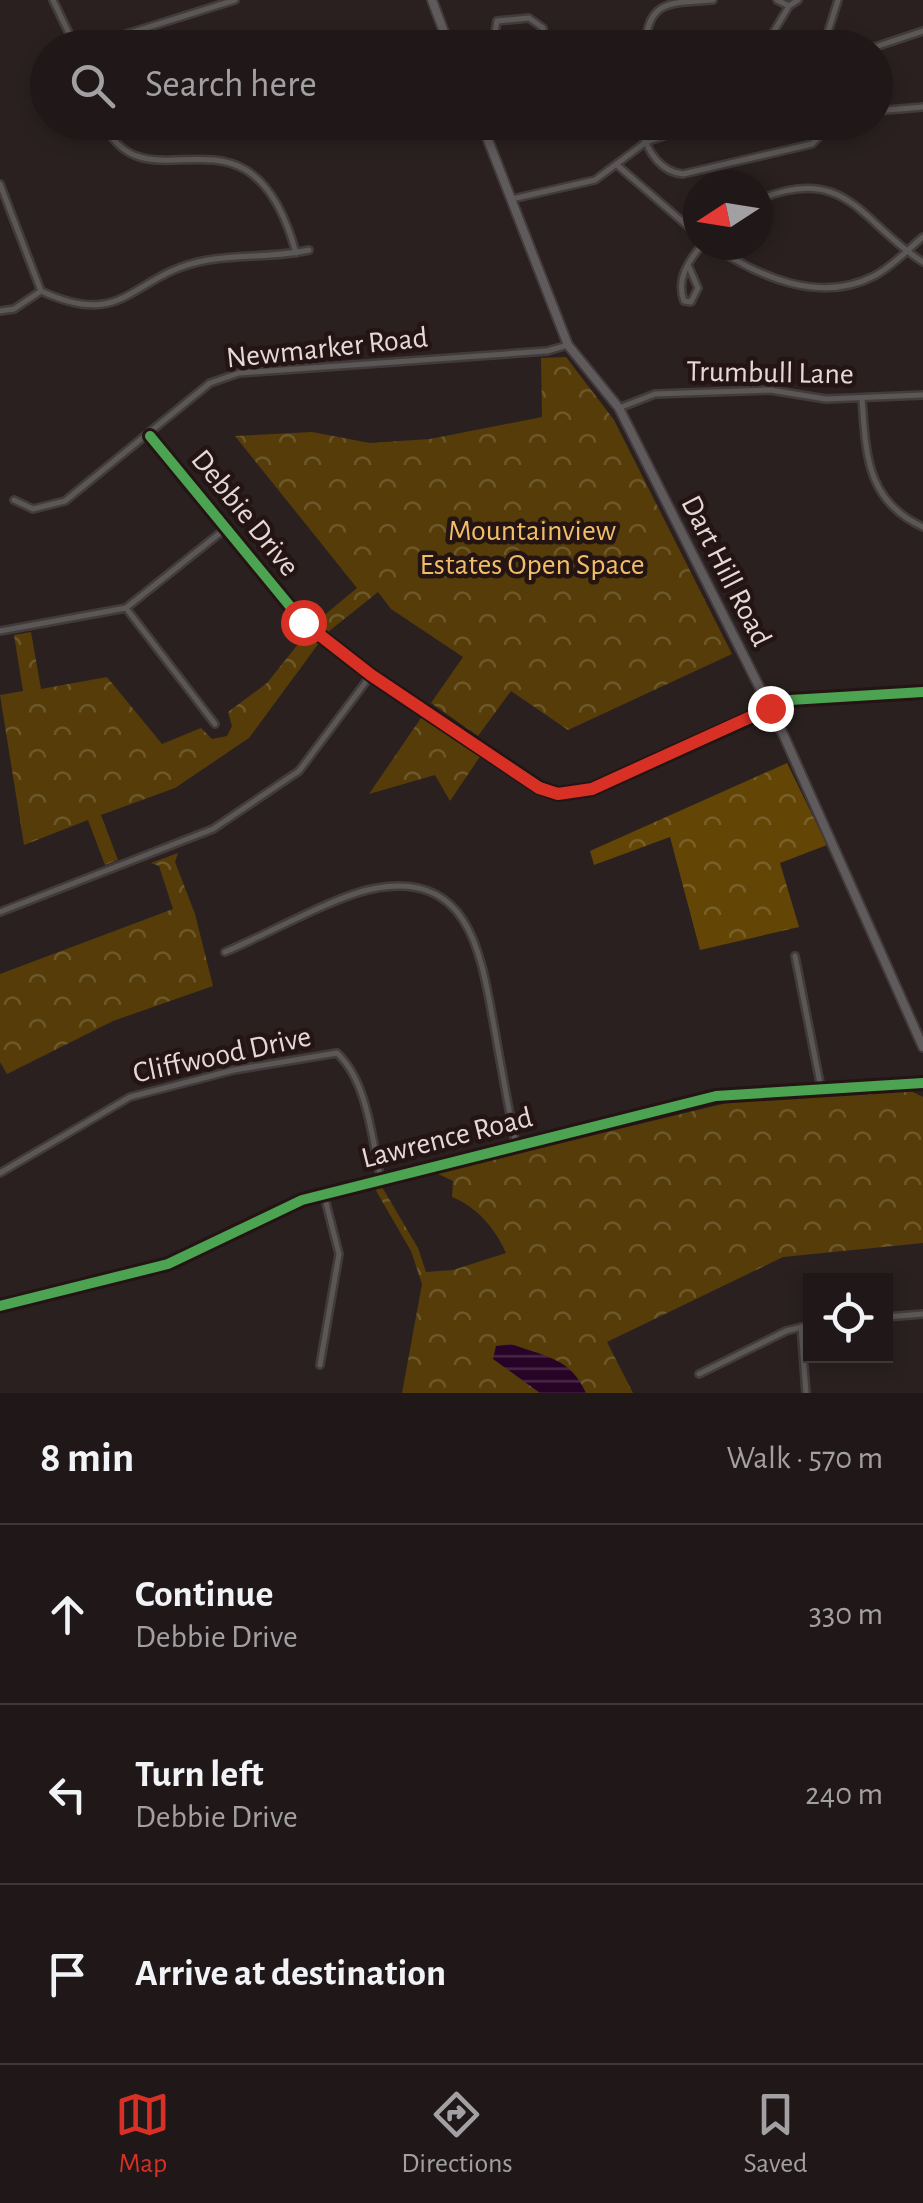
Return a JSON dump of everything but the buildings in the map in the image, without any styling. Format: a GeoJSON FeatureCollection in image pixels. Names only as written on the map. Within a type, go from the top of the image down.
{"type":"FeatureCollection","features":[{"type":"Feature","properties":{"kind":"main road"},"geometry":{"type":"LineString","coordinates":[[432,0],[443,30]]}},
{"type":"Feature","properties":{"kind":"main road","name":"Dart Hill Road"},"geometry":{"type":"LineString","coordinates":[[488,140],[568,346],[619,408],[770,708],[889,962],[923,1046]]}},
{"type":"Feature","properties":{"kind":"street"},"geometry":{"type":"LineString","coordinates":[[53,0],[69,30]]}},
{"type":"Feature","properties":{"kind":"street"},"geometry":{"type":"LineString","coordinates":[[137,30],[234,0]]}},
{"type":"Feature","properties":{"kind":"street"},"geometry":{"type":"LineString","coordinates":[[646,30],[646,19],[662,4],[713,0]]}},
{"type":"Feature","properties":{"kind":"street"},"geometry":{"type":"LineString","coordinates":[[777,0],[789,6]]}},
{"type":"Feature","properties":{"kind":"street"},"geometry":{"type":"LineString","coordinates":[[775,30],[789,6],[798,0]]}},
{"type":"Feature","properties":{"kind":"street"},"geometry":{"type":"LineString","coordinates":[[829,30],[838,0]]}},
{"type":"Feature","properties":{"kind":"street"},"geometry":{"type":"LineString","coordinates":[[495,30],[497,21],[529,18],[543,30]]}},
{"type":"Feature","properties":{"kind":"street"},"geometry":{"type":"LineString","coordinates":[[893,41],[923,31]]}},
{"type":"Feature","properties":{"kind":"street"},"geometry":{"type":"LineString","coordinates":[[893,110],[923,107]]}},
{"type":"Feature","properties":{"kind":"street"},"geometry":{"type":"LineString","coordinates":[[113,140],[135,159],[217,158],[249,170],[275,198],[296,253]]}},
{"type":"Feature","properties":{"kind":"street"},"geometry":{"type":"LineString","coordinates":[[512,200],[582,185],[652,140]]}},
{"type":"Feature","properties":{"kind":"street"},"geometry":{"type":"LineString","coordinates":[[646,142],[668,173],[683,174],[816,140]]}},
{"type":"Feature","properties":{"kind":"street"},"geometry":{"type":"LineString","coordinates":[[617,165],[683,223]]}},
{"type":"Feature","properties":{"kind":"street"},"geometry":{"type":"LineString","coordinates":[[0,184],[41,292],[69,304],[98,307],[195,263],[308,250]]}},
{"type":"Feature","properties":{"kind":"street"},"geometry":{"type":"LineString","coordinates":[[773,196],[833,192],[870,214],[906,252],[923,262]]}},
{"type":"Feature","properties":{"kind":"street"},"geometry":{"type":"LineString","coordinates":[[735,260],[812,288],[852,285],[876,275],[923,237]]}},
{"type":"Feature","properties":{"kind":"street"},"geometry":{"type":"LineString","coordinates":[[688,265],[698,288],[691,302],[681,295],[688,265],[692,260]]}},
{"type":"Feature","properties":{"kind":"street"},"geometry":{"type":"LineString","coordinates":[[0,310],[14,309],[41,292]]}},
{"type":"Feature","properties":{"kind":"street","name":"Newmarker Road"},"geometry":{"type":"LineString","coordinates":[[14,500],[33,509],[65,501],[150,436],[210,383],[239,373],[547,351],[568,346]]}},
{"type":"Feature","properties":{"kind":"street","name":"Trumbull Lane"},"geometry":{"type":"LineString","coordinates":[[619,408],[655,394],[746,390],[826,400],[923,395]]}},
{"type":"Feature","properties":{"kind":"street"},"geometry":{"type":"LineString","coordinates":[[862,398],[867,462],[879,494],[899,515],[923,527]]}},
{"type":"Feature","properties":{"kind":"street","name":"Debbie Drive"},"geometry":{"type":"LineString","coordinates":[[150,436],[303,622],[371,675],[539,788],[558,794],[592,789],[770,708],[811,698],[923,692]]}},
{"type":"Feature","properties":{"kind":"street"},"geometry":{"type":"LineString","coordinates":[[0,631],[126,608],[226,529]]}},
{"type":"Feature","properties":{"kind":"street"},"geometry":{"type":"LineString","coordinates":[[126,608],[215,724]]}},
{"type":"Feature","properties":{"kind":"street"},"geometry":{"type":"LineString","coordinates":[[0,912],[213,829],[299,771],[371,675]]}},
{"type":"Feature","properties":{"kind":"street"},"geometry":{"type":"LineString","coordinates":[[224,952],[368,890],[400,886],[431,892],[453,906],[480,952],[516,1146]]}},
{"type":"Feature","properties":{"kind":"street"},"geometry":{"type":"LineString","coordinates":[[795,956],[821,1088]]}},
{"type":"Feature","properties":{"kind":"street","name":"Cliffwood Drive"},"geometry":{"type":"LineString","coordinates":[[0,1174],[130,1097],[234,1070],[337,1054],[352,1067],[358,1084],[381,1180]]}},
{"type":"Feature","properties":{"kind":"street","name":"Lawrence Road"},"geometry":{"type":"LineString","coordinates":[[0,1306],[139,1274],[280,1209],[324,1195],[716,1096],[923,1083]]}},
{"type":"Feature","properties":{"kind":"street"},"geometry":{"type":"LineString","coordinates":[[320,1365],[339,1254],[324,1195]]}},
{"type":"Feature","properties":{"kind":"street"},"geometry":{"type":"LineString","coordinates":[[893,1317],[923,1314]]}},
{"type":"Feature","properties":{"kind":"street"},"geometry":{"type":"LineString","coordinates":[[698,1374],[801,1327],[806,1393]]}},
{"type":"Feature","properties":{"kind":"green space","name":"Mountainview Estates Open Space"},"geometry":{"type":"Polygon","coordinates":[[[566,357],[614,420],[732,654],[568,730],[511,691],[478,736],[431,703],[463,657],[391,609],[378,592],[328,632],[316,622],[357,588],[235,436],[312,432],[370,443],[430,439],[542,417],[541,358],[566,357]]]}},
{"type":"Feature","properties":{"kind":"green space"},"geometry":{"type":"Polygon","coordinates":[[[31,632],[41,689],[107,677],[162,744],[201,728],[212,739],[227,736],[232,726],[228,712],[267,683],[307,633],[319,643],[249,738],[175,788],[101,815],[118,860],[105,865],[88,820],[24,845],[0,695],[23,691],[14,635],[31,632]]]}},
{"type":"Feature","properties":{"kind":"green space"},"geometry":{"type":"Polygon","coordinates":[[[423,715],[481,755],[450,801],[435,775],[369,794],[423,715]]]}},
{"type":"Feature","properties":{"kind":"green space"},"geometry":{"type":"Polygon","coordinates":[[[787,763],[827,845],[780,863],[799,927],[700,950],[670,837],[594,865],[590,851],[787,763]]]}},
{"type":"Feature","properties":{"kind":"green space"},"geometry":{"type":"Polygon","coordinates":[[[178,853],[175,862],[195,914],[213,986],[113,1021],[7,1074],[0,1062],[0,974],[173,909],[159,866],[151,863],[178,853]]]}},
{"type":"Feature","properties":{"kind":"green space"},"geometry":{"type":"Polygon","coordinates":[[[911,1091],[923,1097],[923,1243],[783,1257],[607,1342],[633,1393],[402,1393],[422,1284],[411,1251],[375,1189],[382,1187],[418,1248],[426,1272],[453,1270],[506,1253],[484,1219],[452,1197],[453,1181],[436,1173],[731,1102],[911,1091]]]}},
{"type":"Feature","properties":{"kind":"shaded area"},"geometry":{"type":"Polygon","coordinates":[[[511,1344],[564,1365],[586,1393],[540,1393],[493,1359],[496,1346],[511,1344]]]}},
{"type":"Feature","properties":{"kind":"cycle path"},"geometry":{"type":"LineString","coordinates":[[150,436],[303,622],[371,675],[539,787],[558,794],[592,789],[790,700],[923,692]]}},
{"type":"Feature","properties":{"kind":"cycle path"},"geometry":{"type":"LineString","coordinates":[[0,1306],[168,1264],[302,1200],[716,1096],[923,1083]]}},
{"type":"Feature","properties":{"kind":"route"},"geometry":{"type":"LineString","coordinates":[[303,622],[371,675],[539,788],[558,794],[592,789],[770,708]]}}]}
